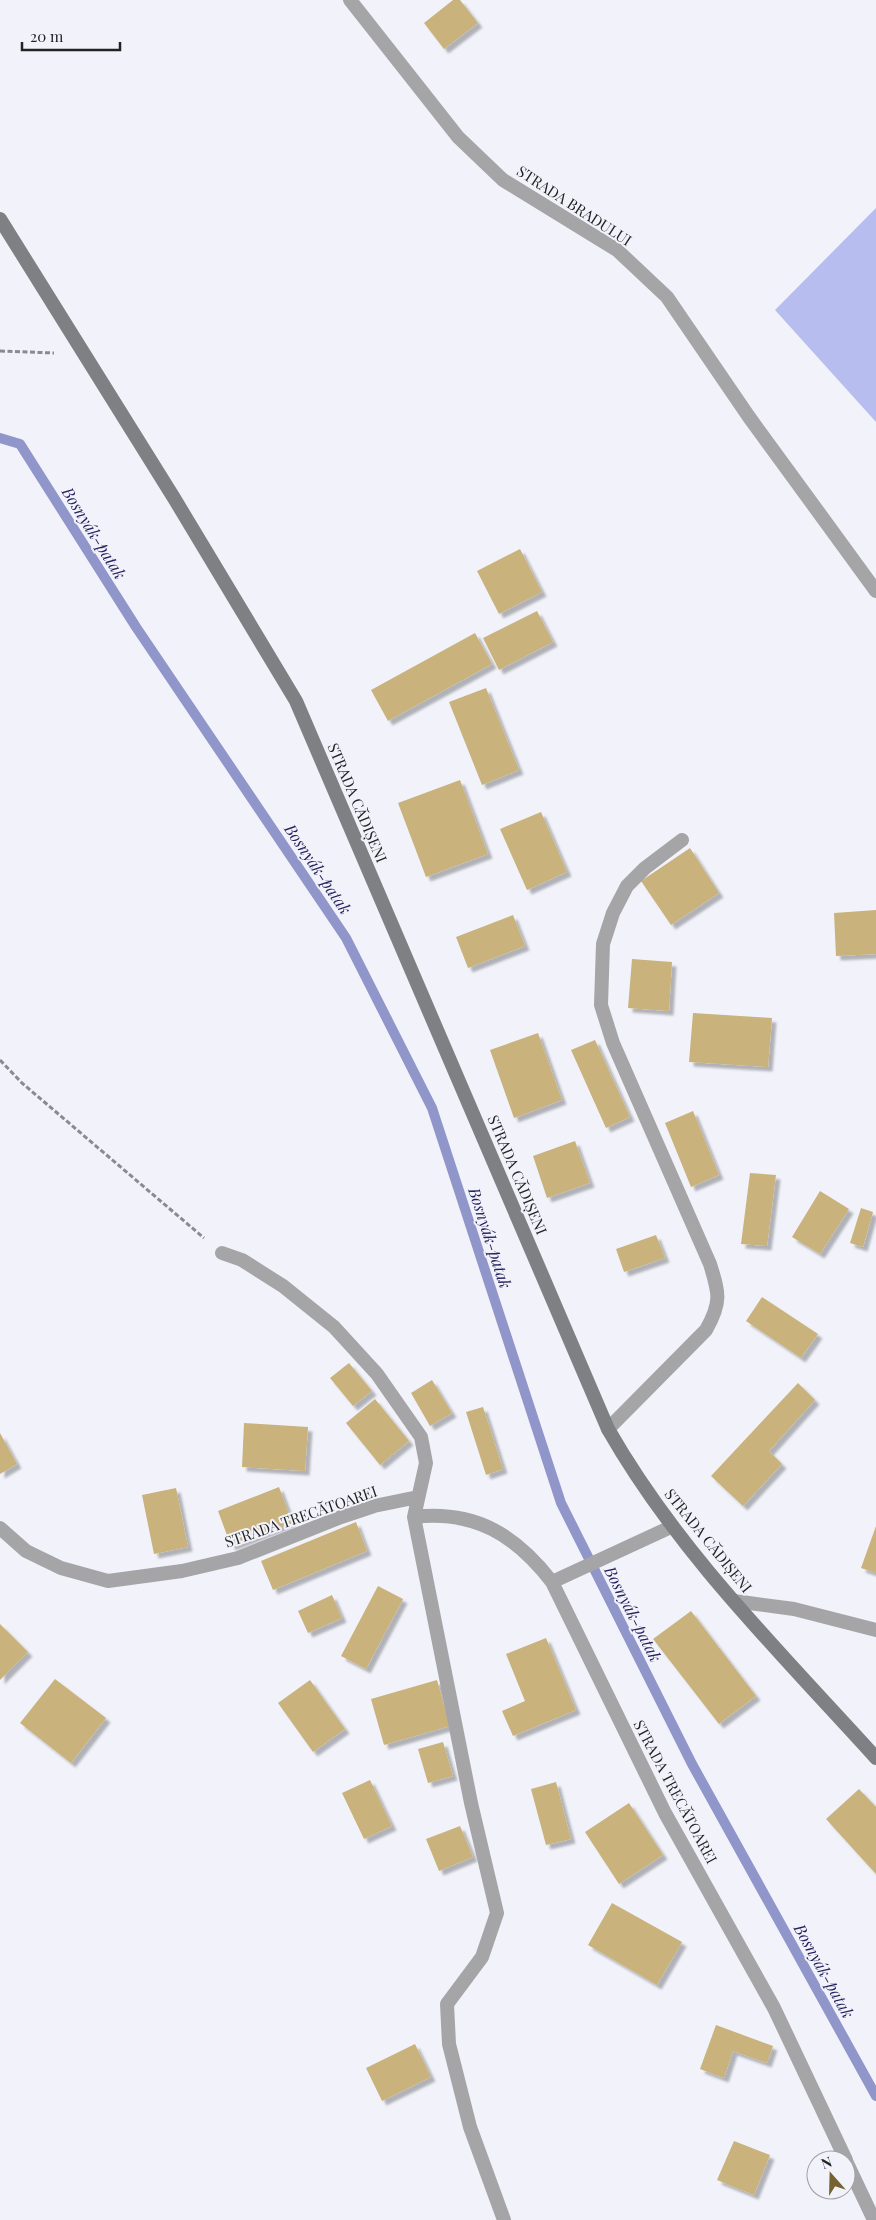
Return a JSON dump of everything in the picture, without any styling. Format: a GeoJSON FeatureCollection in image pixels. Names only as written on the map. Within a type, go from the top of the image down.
{"type":"FeatureCollection","features":[{"type":"Feature","properties":{"kind":"main road","name":"STRADA CĂDIȘENI"},"geometry":{"type":"LineString","coordinates":[[0,220],[208,554],[296,701],[608,1429],[628,1464],[671,1527],[876,1758]]}},
{"type":"Feature","properties":{"kind":"street","name":"STRADA BRADULUI"},"geometry":{"type":"LineString","coordinates":[[350,0],[458,137],[503,180],[617,250],[667,297],[749,417],[876,591]]}},
{"type":"Feature","properties":{"kind":"street"},"geometry":{"type":"LineString","coordinates":[[608,1429],[706,1330],[716,1312],[718,1290],[710,1264],[613,1043],[602,1004],[603,944],[613,913],[627,886],[645,868],[682,840]]}},
{"type":"Feature","properties":{"kind":"street"},"geometry":{"type":"LineString","coordinates":[[222,1253],[242,1260],[284,1286],[334,1327],[377,1374],[421,1436],[426,1463],[414,1517],[471,1803],[498,1913],[482,1958],[447,2004],[449,2044],[470,2126],[504,2220]]}},
{"type":"Feature","properties":{"kind":"street","name":"STRADA TRECĂTOAREI"},"geometry":{"type":"LineString","coordinates":[[0,1528],[26,1551],[60,1568],[108,1581],[182,1571],[238,1558],[341,1517],[374,1506],[418,1496]]}},
{"type":"Feature","properties":{"kind":"street","name":"STRADA TRECĂTOAREI"},"geometry":{"type":"LineString","coordinates":[[414,1517],[438,1514],[496,1530],[515,1541],[536,1562],[552,1582],[665,1813],[774,2008],[841,2150]]}},
{"type":"Feature","properties":{"kind":"street"},"geometry":{"type":"LineString","coordinates":[[552,1582],[671,1527]]}},
{"type":"Feature","properties":{"kind":"street"},"geometry":{"type":"LineString","coordinates":[[734,1600],[794,1609],[876,1630]]}},
{"type":"Feature","properties":{"kind":"street","name":"STRADA TRECĂTOAREI"},"geometry":{"type":"LineString","coordinates":[[856,2181],[874,2220]]}},
{"type":"Feature","properties":{"kind":"path"},"geometry":{"type":"LineString","coordinates":[[0,351],[58,353],[81,349]]}},
{"type":"Feature","properties":{"kind":"path"},"geometry":{"type":"LineString","coordinates":[[0,1060],[22,1084],[222,1253]]}},
{"type":"Feature","properties":{"kind":"shaded area"},"geometry":{"type":"Polygon","coordinates":[[[876,208],[876,422],[775,310],[876,208]]]}},
{"type":"Feature","properties":{"kind":"building"},"geometry":{"type":"Polygon","coordinates":[[[453,0],[460,0],[478,23],[444,49],[424,23],[453,0]]]}},
{"type":"Feature","properties":{"kind":"building"},"geometry":{"type":"Polygon","coordinates":[[[520,549],[542,592],[499,614],[477,571],[520,549]]]}},
{"type":"Feature","properties":{"kind":"building"},"geometry":{"type":"Polygon","coordinates":[[[537,611],[553,642],[499,670],[483,638],[537,611]]]}},
{"type":"Feature","properties":{"kind":"building"},"geometry":{"type":"Polygon","coordinates":[[[475,633],[492,664],[388,721],[371,690],[475,633]]]}},
{"type":"Feature","properties":{"kind":"building"},"geometry":{"type":"Polygon","coordinates":[[[486,688],[519,770],[482,785],[449,702],[486,688]]]}},
{"type":"Feature","properties":{"kind":"building"},"geometry":{"type":"Polygon","coordinates":[[[460,780],[488,854],[426,877],[398,803],[460,780]]]}},
{"type":"Feature","properties":{"kind":"building"},"geometry":{"type":"Polygon","coordinates":[[[541,812],[567,872],[527,890],[500,829],[541,812]]]}},
{"type":"Feature","properties":{"kind":"building"},"geometry":{"type":"Polygon","coordinates":[[[690,848],[719,893],[671,925],[641,881],[690,848]]]}},
{"type":"Feature","properties":{"kind":"building"},"geometry":{"type":"Polygon","coordinates":[[[876,910],[876,954],[836,956],[834,913],[876,910]]]}},
{"type":"Feature","properties":{"kind":"building"},"geometry":{"type":"Polygon","coordinates":[[[513,915],[525,946],[468,968],[456,937],[513,915]]]}},
{"type":"Feature","properties":{"kind":"building"},"geometry":{"type":"Polygon","coordinates":[[[632,959],[672,962],[669,1011],[628,1008],[632,959]]]}},
{"type":"Feature","properties":{"kind":"building"},"geometry":{"type":"Polygon","coordinates":[[[693,1013],[772,1018],[768,1067],[689,1062],[693,1013]]]}},
{"type":"Feature","properties":{"kind":"building"},"geometry":{"type":"Polygon","coordinates":[[[538,1033],[562,1100],[514,1118],[490,1050],[538,1033]]]}},
{"type":"Feature","properties":{"kind":"building"},"geometry":{"type":"Polygon","coordinates":[[[595,1040],[630,1117],[606,1128],[571,1050],[595,1040]]]}},
{"type":"Feature","properties":{"kind":"building"},"geometry":{"type":"Polygon","coordinates":[[[693,1111],[719,1175],[691,1187],[665,1123],[693,1111]]]}},
{"type":"Feature","properties":{"kind":"building"},"geometry":{"type":"Polygon","coordinates":[[[575,1141],[590,1183],[547,1198],[533,1156],[575,1141]]]}},
{"type":"Feature","properties":{"kind":"building"},"geometry":{"type":"Polygon","coordinates":[[[750,1173],[776,1175],[767,1246],[741,1244],[750,1173]]]}},
{"type":"Feature","properties":{"kind":"building"},"geometry":{"type":"Polygon","coordinates":[[[820,1191],[849,1209],[820,1254],[792,1237],[820,1191]]]}},
{"type":"Feature","properties":{"kind":"building"},"geometry":{"type":"Polygon","coordinates":[[[861,1208],[873,1212],[863,1247],[850,1243],[861,1208]]]}},
{"type":"Feature","properties":{"kind":"building"},"geometry":{"type":"Polygon","coordinates":[[[656,1235],[665,1258],[624,1272],[616,1249],[656,1235]]]}},
{"type":"Feature","properties":{"kind":"building"},"geometry":{"type":"Polygon","coordinates":[[[762,1297],[818,1334],[801,1358],[746,1321],[762,1297]]]}},
{"type":"Feature","properties":{"kind":"building"},"geometry":{"type":"Polygon","coordinates":[[[349,1363],[372,1391],[353,1406],[330,1378],[349,1363]]]}},
{"type":"Feature","properties":{"kind":"building"},"geometry":{"type":"Polygon","coordinates":[[[432,1380],[452,1413],[430,1426],[411,1393],[432,1380]]]}},
{"type":"Feature","properties":{"kind":"building"},"geometry":{"type":"Polygon","coordinates":[[[798,1383],[815,1400],[769,1451],[782,1464],[743,1506],[711,1476],[798,1383]]]}},
{"type":"Feature","properties":{"kind":"building"},"geometry":{"type":"Polygon","coordinates":[[[375,1399],[409,1441],[380,1465],[346,1423],[375,1399]]]}},
{"type":"Feature","properties":{"kind":"building"},"geometry":{"type":"Polygon","coordinates":[[[483,1407],[503,1469],[486,1475],[466,1412],[483,1407]]]}},
{"type":"Feature","properties":{"kind":"building"},"geometry":{"type":"Polygon","coordinates":[[[244,1423],[308,1427],[305,1471],[242,1467],[244,1423]]]}},
{"type":"Feature","properties":{"kind":"building"},"geometry":{"type":"Polygon","coordinates":[[[0,1433],[17,1464],[0,1474],[0,1433]]]}},
{"type":"Feature","properties":{"kind":"building"},"geometry":{"type":"Polygon","coordinates":[[[279,1487],[292,1522],[231,1546],[218,1511],[279,1487]]]}},
{"type":"Feature","properties":{"kind":"building"},"geometry":{"type":"Polygon","coordinates":[[[176,1488],[188,1547],[154,1554],[142,1495],[176,1488]]]}},
{"type":"Feature","properties":{"kind":"building"},"geometry":{"type":"Polygon","coordinates":[[[356,1522],[367,1551],[273,1590],[261,1561],[356,1522]]]}},
{"type":"Feature","properties":{"kind":"building"},"geometry":{"type":"Polygon","coordinates":[[[876,1526],[876,1573],[861,1568],[876,1526]]]}},
{"type":"Feature","properties":{"kind":"building"},"geometry":{"type":"Polygon","coordinates":[[[378,1586],[403,1599],[366,1669],[341,1656],[378,1586]]]}},
{"type":"Feature","properties":{"kind":"building"},"geometry":{"type":"Polygon","coordinates":[[[332,1595],[342,1618],[308,1633],[298,1611],[332,1595]]]}},
{"type":"Feature","properties":{"kind":"building"},"geometry":{"type":"Polygon","coordinates":[[[691,1611],[756,1696],[719,1724],[653,1639],[691,1611]]]}},
{"type":"Feature","properties":{"kind":"building"},"geometry":{"type":"Polygon","coordinates":[[[0,1624],[28,1652],[0,1680],[0,1624]]]}},
{"type":"Feature","properties":{"kind":"building"},"geometry":{"type":"Polygon","coordinates":[[[546,1638],[576,1710],[513,1736],[502,1711],[525,1701],[506,1654],[546,1638]]]}},
{"type":"Feature","properties":{"kind":"building"},"geometry":{"type":"Polygon","coordinates":[[[55,1679],[106,1718],[71,1763],[20,1723],[55,1679]]]}},
{"type":"Feature","properties":{"kind":"building"},"geometry":{"type":"Polygon","coordinates":[[[310,1680],[345,1729],[313,1752],[278,1703],[310,1680]]]}},
{"type":"Feature","properties":{"kind":"building"},"geometry":{"type":"Polygon","coordinates":[[[437,1680],[450,1726],[384,1745],[371,1699],[437,1680]]]}},
{"type":"Feature","properties":{"kind":"building"},"geometry":{"type":"Polygon","coordinates":[[[443,1742],[453,1776],[428,1783],[418,1749],[443,1742]]]}},
{"type":"Feature","properties":{"kind":"building"},"geometry":{"type":"Polygon","coordinates":[[[370,1780],[392,1826],[364,1839],[342,1793],[370,1780]]]}},
{"type":"Feature","properties":{"kind":"building"},"geometry":{"type":"Polygon","coordinates":[[[556,1782],[571,1839],[546,1845],[531,1789],[556,1782]]]}},
{"type":"Feature","properties":{"kind":"building"},"geometry":{"type":"Polygon","coordinates":[[[859,1789],[876,1807],[876,1874],[826,1819],[859,1789]]]}},
{"type":"Feature","properties":{"kind":"building"},"geometry":{"type":"Polygon","coordinates":[[[629,1803],[663,1855],[619,1884],[585,1832],[629,1803]]]}},
{"type":"Feature","properties":{"kind":"building"},"geometry":{"type":"Polygon","coordinates":[[[460,1826],[473,1857],[439,1871],[426,1839],[460,1826]]]}},
{"type":"Feature","properties":{"kind":"building"},"geometry":{"type":"Polygon","coordinates":[[[612,1903],[682,1942],[657,1985],[588,1945],[612,1903]]]}},
{"type":"Feature","properties":{"kind":"building"},"geometry":{"type":"Polygon","coordinates":[[[716,2025],[773,2046],[767,2063],[733,2051],[724,2078],[700,2069],[716,2025]]]}},
{"type":"Feature","properties":{"kind":"building"},"geometry":{"type":"Polygon","coordinates":[[[415,2044],[431,2077],[382,2101],[366,2068],[415,2044]]]}},
{"type":"Feature","properties":{"kind":"building"},"geometry":{"type":"Polygon","coordinates":[[[734,2141],[770,2155],[754,2195],[717,2180],[734,2141]]]}},
{"type":"Feature","properties":{"kind":"waterway","name":"Bosnyák-patak"},"geometry":{"type":"LineString","coordinates":[[0,438],[20,444],[136,627],[346,938],[432,1108],[561,1503],[692,1764],[876,2096]]}}]}
